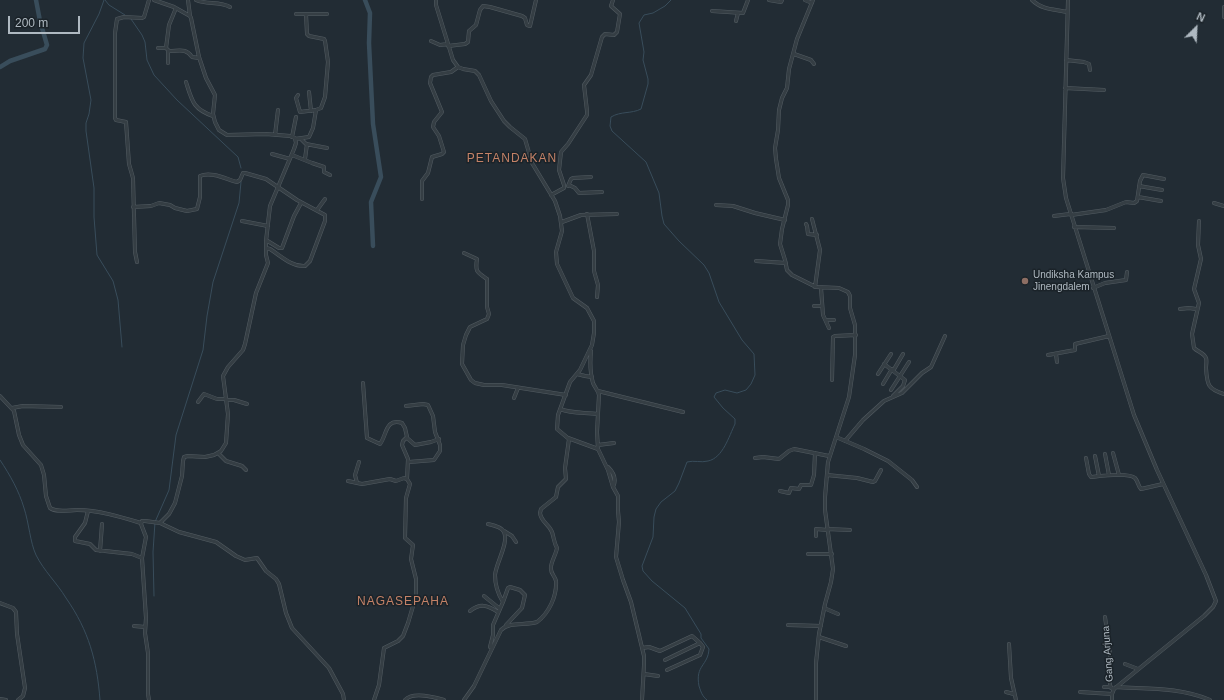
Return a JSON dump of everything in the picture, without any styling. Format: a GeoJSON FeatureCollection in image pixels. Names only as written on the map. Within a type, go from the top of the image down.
{"type":"FeatureCollection","features":[{"type":"Feature","properties":{"kind":"street"},"geometry":{"type":"LineString","coordinates":[[137,262],[135,252],[133,178],[129,164],[126,122],[116,120],[114,118],[116,26],[117,19],[120,18],[144,17],[149,0]]}},
{"type":"Feature","properties":{"kind":"street"},"geometry":{"type":"LineString","coordinates":[[154,0],[176,8],[190,16]]}},
{"type":"Feature","properties":{"kind":"street"},"geometry":{"type":"LineString","coordinates":[[188,0],[190,16],[194,25],[199,58],[206,78],[215,95],[213,116],[218,128],[226,135],[275,135],[294,138],[307,144],[327,148]]}},
{"type":"Feature","properties":{"kind":"street"},"geometry":{"type":"LineString","coordinates":[[196,0],[205,3],[223,4],[230,7]]}},
{"type":"Feature","properties":{"kind":"street"},"geometry":{"type":"LineString","coordinates":[[436,0],[436,5],[450,56],[458,66],[463,69],[475,71],[480,75],[491,101],[504,121],[525,140],[532,163],[552,195],[562,222],[562,231],[556,252],[557,264],[573,298],[587,308],[592,317],[594,333],[591,348],[592,377],[598,392],[598,447],[613,487],[618,496],[620,522],[616,557],[624,584],[632,602],[642,648],[644,661],[642,700]]}},
{"type":"Feature","properties":{"kind":"street"},"geometry":{"type":"LineString","coordinates":[[431,41],[440,45],[465,44],[468,42],[469,31],[476,25],[480,10],[483,6],[522,16],[525,18],[527,25],[530,26],[536,0]]}},
{"type":"Feature","properties":{"kind":"street"},"geometry":{"type":"LineString","coordinates":[[564,187],[559,170],[561,152],[587,115],[588,111],[584,85],[591,75],[602,37],[605,34],[614,35],[617,32],[617,24],[620,15],[611,6],[613,0]]}},
{"type":"Feature","properties":{"kind":"street"},"geometry":{"type":"LineString","coordinates":[[712,11],[743,13],[748,0]]}},
{"type":"Feature","properties":{"kind":"street"},"geometry":{"type":"LineString","coordinates":[[768,0],[781,2],[782,0]]}},
{"type":"Feature","properties":{"kind":"street"},"geometry":{"type":"LineString","coordinates":[[805,0],[812,1],[799,31],[789,69],[787,88],[780,106],[775,148],[779,178],[788,200],[788,207],[782,229],[780,244],[787,270],[790,274],[815,287],[839,288],[848,292],[850,309],[855,323],[856,335],[850,392],[829,456],[825,500],[827,529],[832,554],[832,577],[824,608],[819,637],[816,666],[816,700]]}},
{"type":"Feature","properties":{"kind":"street"},"geometry":{"type":"LineString","coordinates":[[1032,0],[1041,7],[1067,12]]}},
{"type":"Feature","properties":{"kind":"street"},"geometry":{"type":"LineString","coordinates":[[1068,0],[1063,186],[1074,227],[1134,415],[1163,484],[1216,601],[1213,607],[1204,616],[1115,688],[1112,694],[1112,700]]}},
{"type":"Feature","properties":{"kind":"street"},"geometry":{"type":"LineString","coordinates":[[1224,7],[1224,17]]}},
{"type":"Feature","properties":{"kind":"street"},"geometry":{"type":"LineString","coordinates":[[168,63],[167,50],[169,25],[176,8]]}},
{"type":"Feature","properties":{"kind":"street"},"geometry":{"type":"LineString","coordinates":[[736,21],[738,13]]}},
{"type":"Feature","properties":{"kind":"street"},"geometry":{"type":"LineString","coordinates":[[296,14],[327,14]]}},
{"type":"Feature","properties":{"kind":"street"},"geometry":{"type":"LineString","coordinates":[[298,96],[296,98],[300,111],[311,111],[321,108],[324,100],[328,58],[324,39],[309,36],[307,34],[306,14]]}},
{"type":"Feature","properties":{"kind":"street"},"geometry":{"type":"LineString","coordinates":[[158,48],[185,51],[189,52],[193,58],[199,58]]}},
{"type":"Feature","properties":{"kind":"street"},"geometry":{"type":"LineString","coordinates":[[794,54],[812,60],[814,64]]}},
{"type":"Feature","properties":{"kind":"street"},"geometry":{"type":"LineString","coordinates":[[1066,60],[1087,62],[1090,70]]}},
{"type":"Feature","properties":{"kind":"street"},"geometry":{"type":"LineString","coordinates":[[422,199],[422,181],[428,173],[432,157],[444,152],[439,136],[432,127],[442,112],[430,83],[430,79],[435,74],[451,72],[458,66]]}},
{"type":"Feature","properties":{"kind":"street"},"geometry":{"type":"LineString","coordinates":[[186,82],[195,106],[213,116]]}},
{"type":"Feature","properties":{"kind":"street"},"geometry":{"type":"LineString","coordinates":[[1065,88],[1104,90]]}},
{"type":"Feature","properties":{"kind":"street"},"geometry":{"type":"LineString","coordinates":[[310,92],[311,111]]}},
{"type":"Feature","properties":{"kind":"street"},"geometry":{"type":"LineString","coordinates":[[275,135],[278,110]]}},
{"type":"Feature","properties":{"kind":"street"},"geometry":{"type":"LineString","coordinates":[[301,140],[310,136],[316,110]]}},
{"type":"Feature","properties":{"kind":"street"},"geometry":{"type":"LineString","coordinates":[[157,523],[169,514],[174,507],[182,476],[184,457],[205,457],[219,454],[227,438],[228,414],[223,376],[228,367],[242,352],[256,293],[268,264],[266,240],[272,201],[295,147],[294,138],[296,118]]}},
{"type":"Feature","properties":{"kind":"street"},"geometry":{"type":"LineString","coordinates":[[305,159],[307,144]]}},
{"type":"Feature","properties":{"kind":"street"},"geometry":{"type":"LineString","coordinates":[[272,154],[290,159]]}},
{"type":"Feature","properties":{"kind":"street"},"geometry":{"type":"LineString","coordinates":[[292,155],[324,167],[324,172],[330,174]]}},
{"type":"Feature","properties":{"kind":"street"},"geometry":{"type":"LineString","coordinates":[[133,207],[151,206],[159,203],[170,205],[187,212],[197,209],[200,196],[199,178],[201,175],[222,177],[237,182],[240,180],[243,173],[245,173],[263,178],[301,203],[323,213],[326,218],[307,265],[304,267],[294,264],[266,248]]}},
{"type":"Feature","properties":{"kind":"street"},"geometry":{"type":"LineString","coordinates":[[1054,216],[1106,210],[1122,203],[1134,203],[1137,201],[1139,186],[1143,175],[1164,179]]}},
{"type":"Feature","properties":{"kind":"street"},"geometry":{"type":"LineString","coordinates":[[569,185],[571,179],[573,178],[591,177]]}},
{"type":"Feature","properties":{"kind":"street"},"geometry":{"type":"LineString","coordinates":[[552,195],[569,185],[575,188],[579,193],[602,192]]}},
{"type":"Feature","properties":{"kind":"street"},"geometry":{"type":"LineString","coordinates":[[1139,186],[1162,190]]}},
{"type":"Feature","properties":{"kind":"street"},"geometry":{"type":"LineString","coordinates":[[1138,197],[1161,201]]}},
{"type":"Feature","properties":{"kind":"street"},"geometry":{"type":"LineString","coordinates":[[317,210],[325,199]]}},
{"type":"Feature","properties":{"kind":"street"},"geometry":{"type":"LineString","coordinates":[[266,240],[279,248],[282,248],[294,216],[301,203]]}},
{"type":"Feature","properties":{"kind":"street"},"geometry":{"type":"LineString","coordinates":[[1214,203],[1224,206]]}},
{"type":"Feature","properties":{"kind":"street"},"geometry":{"type":"LineString","coordinates":[[716,205],[733,206],[785,220]]}},
{"type":"Feature","properties":{"kind":"street"},"geometry":{"type":"LineString","coordinates":[[562,222],[587,214],[617,214]]}},
{"type":"Feature","properties":{"kind":"street"},"geometry":{"type":"LineString","coordinates":[[587,214],[594,251],[594,271],[598,285],[597,297]]}},
{"type":"Feature","properties":{"kind":"street"},"geometry":{"type":"LineString","coordinates":[[812,219],[820,250],[815,287]]}},
{"type":"Feature","properties":{"kind":"street"},"geometry":{"type":"LineString","coordinates":[[242,221],[268,226]]}},
{"type":"Feature","properties":{"kind":"street"},"geometry":{"type":"LineString","coordinates":[[1199,221],[1198,245],[1201,261],[1194,289],[1198,302],[1192,334],[1194,347],[1206,358],[1208,380],[1211,388],[1224,394]]}},
{"type":"Feature","properties":{"kind":"street"},"geometry":{"type":"LineString","coordinates":[[806,224],[808,234],[817,235]]}},
{"type":"Feature","properties":{"kind":"street"},"geometry":{"type":"LineString","coordinates":[[1074,227],[1114,228]]}},
{"type":"Feature","properties":{"kind":"street"},"geometry":{"type":"LineString","coordinates":[[464,253],[477,259],[477,272],[487,279],[487,308],[489,314],[488,319],[469,329],[462,350],[462,364],[471,380],[475,383],[484,385],[502,385],[566,395]]}},
{"type":"Feature","properties":{"kind":"street"},"geometry":{"type":"LineString","coordinates":[[756,261],[786,263]]}},
{"type":"Feature","properties":{"kind":"street"},"geometry":{"type":"LineString","coordinates":[[1093,288],[1105,283],[1126,280],[1127,272]]}},
{"type":"Feature","properties":{"kind":"street"},"geometry":{"type":"LineString","coordinates":[[822,288],[823,314],[829,328]]}},
{"type":"Feature","properties":{"kind":"street"},"geometry":{"type":"LineString","coordinates":[[814,306],[822,306]]}},
{"type":"Feature","properties":{"kind":"street"},"geometry":{"type":"LineString","coordinates":[[1180,309],[1189,308],[1196,310]]}},
{"type":"Feature","properties":{"kind":"street"},"geometry":{"type":"LineString","coordinates":[[826,320],[834,320]]}},
{"type":"Feature","properties":{"kind":"street"},"geometry":{"type":"LineString","coordinates":[[832,380],[833,338],[835,336],[856,335]]}},
{"type":"Feature","properties":{"kind":"street"},"geometry":{"type":"LineString","coordinates":[[845,441],[863,420],[884,401],[902,393],[933,364],[945,336]]}},
{"type":"Feature","properties":{"kind":"street"},"geometry":{"type":"LineString","coordinates":[[1048,355],[1076,350],[1075,344],[1108,336]]}},
{"type":"Feature","properties":{"kind":"street"},"geometry":{"type":"LineString","coordinates":[[591,348],[577,374],[571,380],[557,419],[557,429],[560,434],[568,438],[598,447],[614,443]]}},
{"type":"Feature","properties":{"kind":"street"},"geometry":{"type":"LineString","coordinates":[[878,374],[891,354]]}},
{"type":"Feature","properties":{"kind":"street"},"geometry":{"type":"LineString","coordinates":[[883,384],[903,354]]}},
{"type":"Feature","properties":{"kind":"street"},"geometry":{"type":"LineString","coordinates":[[1056,354],[1057,362]]}},
{"type":"Feature","properties":{"kind":"street"},"geometry":{"type":"LineString","coordinates":[[891,390],[909,362]]}},
{"type":"Feature","properties":{"kind":"street"},"geometry":{"type":"LineString","coordinates":[[884,364],[905,379],[905,382],[891,397]]}},
{"type":"Feature","properties":{"kind":"street"},"geometry":{"type":"LineString","coordinates":[[577,374],[592,377]]}},
{"type":"Feature","properties":{"kind":"street"},"geometry":{"type":"LineString","coordinates":[[363,383],[367,438],[380,444],[387,427],[397,422],[404,425],[407,438],[415,445],[439,440]]}},
{"type":"Feature","properties":{"kind":"street"},"geometry":{"type":"LineString","coordinates":[[514,398],[518,388]]}},
{"type":"Feature","properties":{"kind":"street"},"geometry":{"type":"LineString","coordinates":[[598,392],[682,412]]}},
{"type":"Feature","properties":{"kind":"street"},"geometry":{"type":"LineString","coordinates":[[198,402],[203,394],[217,399],[234,400],[247,404]]}},
{"type":"Feature","properties":{"kind":"street"},"geometry":{"type":"LineString","coordinates":[[0,396],[12,408],[16,417],[20,439],[23,445],[38,461],[42,468],[46,496],[50,508],[54,510],[88,511],[141,523],[145,520],[157,523],[184,534],[216,542],[242,559],[247,560],[255,558],[259,560],[266,572],[276,579],[279,584],[286,613],[292,628],[329,668],[343,694],[344,700]]}},
{"type":"Feature","properties":{"kind":"street"},"geometry":{"type":"LineString","coordinates":[[406,406],[423,404],[428,405],[433,416],[435,432],[440,445],[440,451],[434,460],[409,462]]}},
{"type":"Feature","properties":{"kind":"street"},"geometry":{"type":"LineString","coordinates":[[12,408],[23,406],[61,407]]}},
{"type":"Feature","properties":{"kind":"street"},"geometry":{"type":"LineString","coordinates":[[560,409],[579,414],[598,414]]}},
{"type":"Feature","properties":{"kind":"street"},"geometry":{"type":"LineString","coordinates":[[836,437],[888,461],[912,480],[917,487]]}},
{"type":"Feature","properties":{"kind":"street"},"geometry":{"type":"LineString","coordinates":[[374,700],[379,685],[384,648],[398,641],[403,636],[417,592],[416,579],[411,559],[413,545],[405,538],[406,498],[410,484],[407,479],[409,462],[408,457],[402,445],[403,441],[407,438]]}},
{"type":"Feature","properties":{"kind":"street"},"geometry":{"type":"LineString","coordinates":[[504,627],[512,624],[537,622],[548,609],[552,601],[556,580],[551,567],[557,548],[553,541],[552,531],[543,521],[540,512],[543,507],[556,497],[558,487],[566,480],[565,468],[568,438]]}},
{"type":"Feature","properties":{"kind":"street"},"geometry":{"type":"LineString","coordinates":[[755,458],[763,457],[779,459],[794,449],[829,456]]}},
{"type":"Feature","properties":{"kind":"street"},"geometry":{"type":"LineString","coordinates":[[780,491],[788,493],[791,488],[798,489],[801,485],[811,485],[814,475],[815,453]]}},
{"type":"Feature","properties":{"kind":"street"},"geometry":{"type":"LineString","coordinates":[[1113,453],[1119,475]]}},
{"type":"Feature","properties":{"kind":"street"},"geometry":{"type":"LineString","coordinates":[[219,454],[227,461],[242,466],[246,470]]}},
{"type":"Feature","properties":{"kind":"street"},"geometry":{"type":"LineString","coordinates":[[1105,454],[1109,475]]}},
{"type":"Feature","properties":{"kind":"street"},"geometry":{"type":"LineString","coordinates":[[1095,456],[1099,476]]}},
{"type":"Feature","properties":{"kind":"street"},"geometry":{"type":"LineString","coordinates":[[1086,458],[1090,476],[1119,475],[1134,477],[1141,489],[1163,484]]}},
{"type":"Feature","properties":{"kind":"street"},"geometry":{"type":"LineString","coordinates":[[358,483],[355,475],[359,462]]}},
{"type":"Feature","properties":{"kind":"street"},"geometry":{"type":"LineString","coordinates":[[827,475],[873,482],[881,470]]}},
{"type":"Feature","properties":{"kind":"street"},"geometry":{"type":"LineString","coordinates":[[348,481],[364,484],[390,480],[396,481],[403,478],[407,479]]}},
{"type":"Feature","properties":{"kind":"street"},"geometry":{"type":"LineString","coordinates":[[88,511],[85,524],[75,539],[76,541],[88,544],[96,550],[132,554],[142,558]]}},
{"type":"Feature","properties":{"kind":"street"},"geometry":{"type":"LineString","coordinates":[[826,516],[830,515]]}},
{"type":"Feature","properties":{"kind":"street"},"geometry":{"type":"LineString","coordinates":[[141,523],[146,537],[142,558],[146,618],[145,636],[148,653],[149,700]]}},
{"type":"Feature","properties":{"kind":"street"},"geometry":{"type":"LineString","coordinates":[[100,551],[102,524]]}},
{"type":"Feature","properties":{"kind":"street"},"geometry":{"type":"LineString","coordinates":[[488,524],[500,528],[512,536],[516,542]]}},
{"type":"Feature","properties":{"kind":"street"},"geometry":{"type":"LineString","coordinates":[[816,536],[816,529],[850,530]]}},
{"type":"Feature","properties":{"kind":"street"},"geometry":{"type":"LineString","coordinates":[[503,602],[497,588],[495,576],[504,545],[504,531]]}},
{"type":"Feature","properties":{"kind":"street"},"geometry":{"type":"LineString","coordinates":[[808,554],[832,554]]}},
{"type":"Feature","properties":{"kind":"street"},"geometry":{"type":"LineString","coordinates":[[464,700],[474,686],[489,653],[496,636],[522,608],[525,595],[520,590],[508,587],[493,627],[493,635],[489,653]]}},
{"type":"Feature","properties":{"kind":"street"},"geometry":{"type":"LineString","coordinates":[[484,596],[499,610]]}},
{"type":"Feature","properties":{"kind":"street"},"geometry":{"type":"LineString","coordinates":[[0,603],[13,608],[17,614],[17,634],[25,688],[23,696],[18,700]]}},
{"type":"Feature","properties":{"kind":"street"},"geometry":{"type":"LineString","coordinates":[[470,611],[479,605],[499,610]]}},
{"type":"Feature","properties":{"kind":"street"},"geometry":{"type":"LineString","coordinates":[[824,608],[838,614]]}},
{"type":"Feature","properties":{"kind":"street","name":"Gang Arjuna"},"geometry":{"type":"LineString","coordinates":[[1105,617],[1110,652],[1110,687],[1115,688]]}},
{"type":"Feature","properties":{"kind":"street"},"geometry":{"type":"LineString","coordinates":[[788,625],[821,626]]}},
{"type":"Feature","properties":{"kind":"street"},"geometry":{"type":"LineString","coordinates":[[134,626],[145,627]]}},
{"type":"Feature","properties":{"kind":"street"},"geometry":{"type":"LineString","coordinates":[[642,648],[649,647],[660,651],[692,636],[703,647],[700,655],[667,670]]}},
{"type":"Feature","properties":{"kind":"street"},"geometry":{"type":"LineString","coordinates":[[819,637],[846,646]]}},
{"type":"Feature","properties":{"kind":"street"},"geometry":{"type":"LineString","coordinates":[[665,660],[700,643]]}},
{"type":"Feature","properties":{"kind":"street"},"geometry":{"type":"LineString","coordinates":[[1009,644],[1011,678],[1016,700]]}},
{"type":"Feature","properties":{"kind":"street"},"geometry":{"type":"LineString","coordinates":[[1125,664],[1138,669]]}},
{"type":"Feature","properties":{"kind":"street"},"geometry":{"type":"LineString","coordinates":[[644,674],[658,676]]}},
{"type":"Feature","properties":{"kind":"street"},"geometry":{"type":"LineString","coordinates":[[1104,682],[1110,682]]}},
{"type":"Feature","properties":{"kind":"street"},"geometry":{"type":"LineString","coordinates":[[1104,687],[1110,687]]}},
{"type":"Feature","properties":{"kind":"street"},"geometry":{"type":"LineString","coordinates":[[1115,688],[1175,690],[1192,693],[1210,700]]}},
{"type":"Feature","properties":{"kind":"street"},"geometry":{"type":"LineString","coordinates":[[1006,692],[1014,694]]}},
{"type":"Feature","properties":{"kind":"street"},"geometry":{"type":"LineString","coordinates":[[1080,692],[1112,694]]}},
{"type":"Feature","properties":{"kind":"street"},"geometry":{"type":"LineString","coordinates":[[405,700],[413,695],[444,700]]}},
{"type":"Feature","properties":{"kind":"street"},"geometry":{"type":"LineString","coordinates":[[0,698],[6,700]]}},
{"type":"Feature","properties":{"kind":"waterway"},"geometry":{"type":"LineString","coordinates":[[0,67],[10,61],[45,49],[47,45],[36,0]]}},
{"type":"Feature","properties":{"kind":"waterway"},"geometry":{"type":"LineString","coordinates":[[104,0],[99,14],[84,43],[83,58],[91,100],[86,123],[86,131],[94,188],[94,217],[97,255],[113,281],[118,300],[122,347]]}},
{"type":"Feature","properties":{"kind":"waterway"},"geometry":{"type":"LineString","coordinates":[[105,0],[109,5],[125,15]]}},
{"type":"Feature","properties":{"kind":"waterway"},"geometry":{"type":"LineString","coordinates":[[365,0],[370,13],[369,43],[373,124],[381,177],[371,202],[373,246]]}},
{"type":"Feature","properties":{"kind":"waterway"},"geometry":{"type":"LineString","coordinates":[[671,0],[665,6],[653,13],[644,15],[639,23],[644,52],[643,60],[648,79],[641,109],[611,117],[610,126],[612,131],[646,162],[659,193],[664,224],[704,265],[709,273],[719,302],[742,340],[754,354],[755,375],[751,384],[746,390],[737,393],[725,390],[716,393],[714,397],[735,419],[735,424],[725,446],[718,456],[713,459],[705,462],[687,462],[675,491],[661,502],[656,509],[653,537],[642,566],[643,571],[652,581],[685,608],[701,634],[701,638],[709,649],[708,655],[700,670],[698,679],[701,692],[707,700]]}},
{"type":"Feature","properties":{"kind":"waterway"},"geometry":{"type":"LineString","coordinates":[[131,19],[145,42],[147,60],[154,75],[177,100],[238,157],[241,168]]}},
{"type":"Feature","properties":{"kind":"waterway"},"geometry":{"type":"LineString","coordinates":[[154,596],[153,552],[155,522],[169,490],[176,435],[203,350],[213,282],[239,203],[241,182]]}},
{"type":"Feature","properties":{"kind":"waterway"},"geometry":{"type":"LineString","coordinates":[[0,460],[20,495],[36,555],[81,622],[94,659],[100,700]]}},
{"type":"Feature","properties":{"kind":"place","name":"Undiksha Kampus Jinengdalem"},"geometry":{"type":"Point","coordinates":[1025,281]}},
{"type":"Feature","properties":{"kind":"district","name":"PETANDAKAN"},"geometry":{"type":"Point","coordinates":[512,159]}},
{"type":"Feature","properties":{"kind":"district","name":"NAGASEPAHA"},"geometry":{"type":"Point","coordinates":[403,602]}}]}
